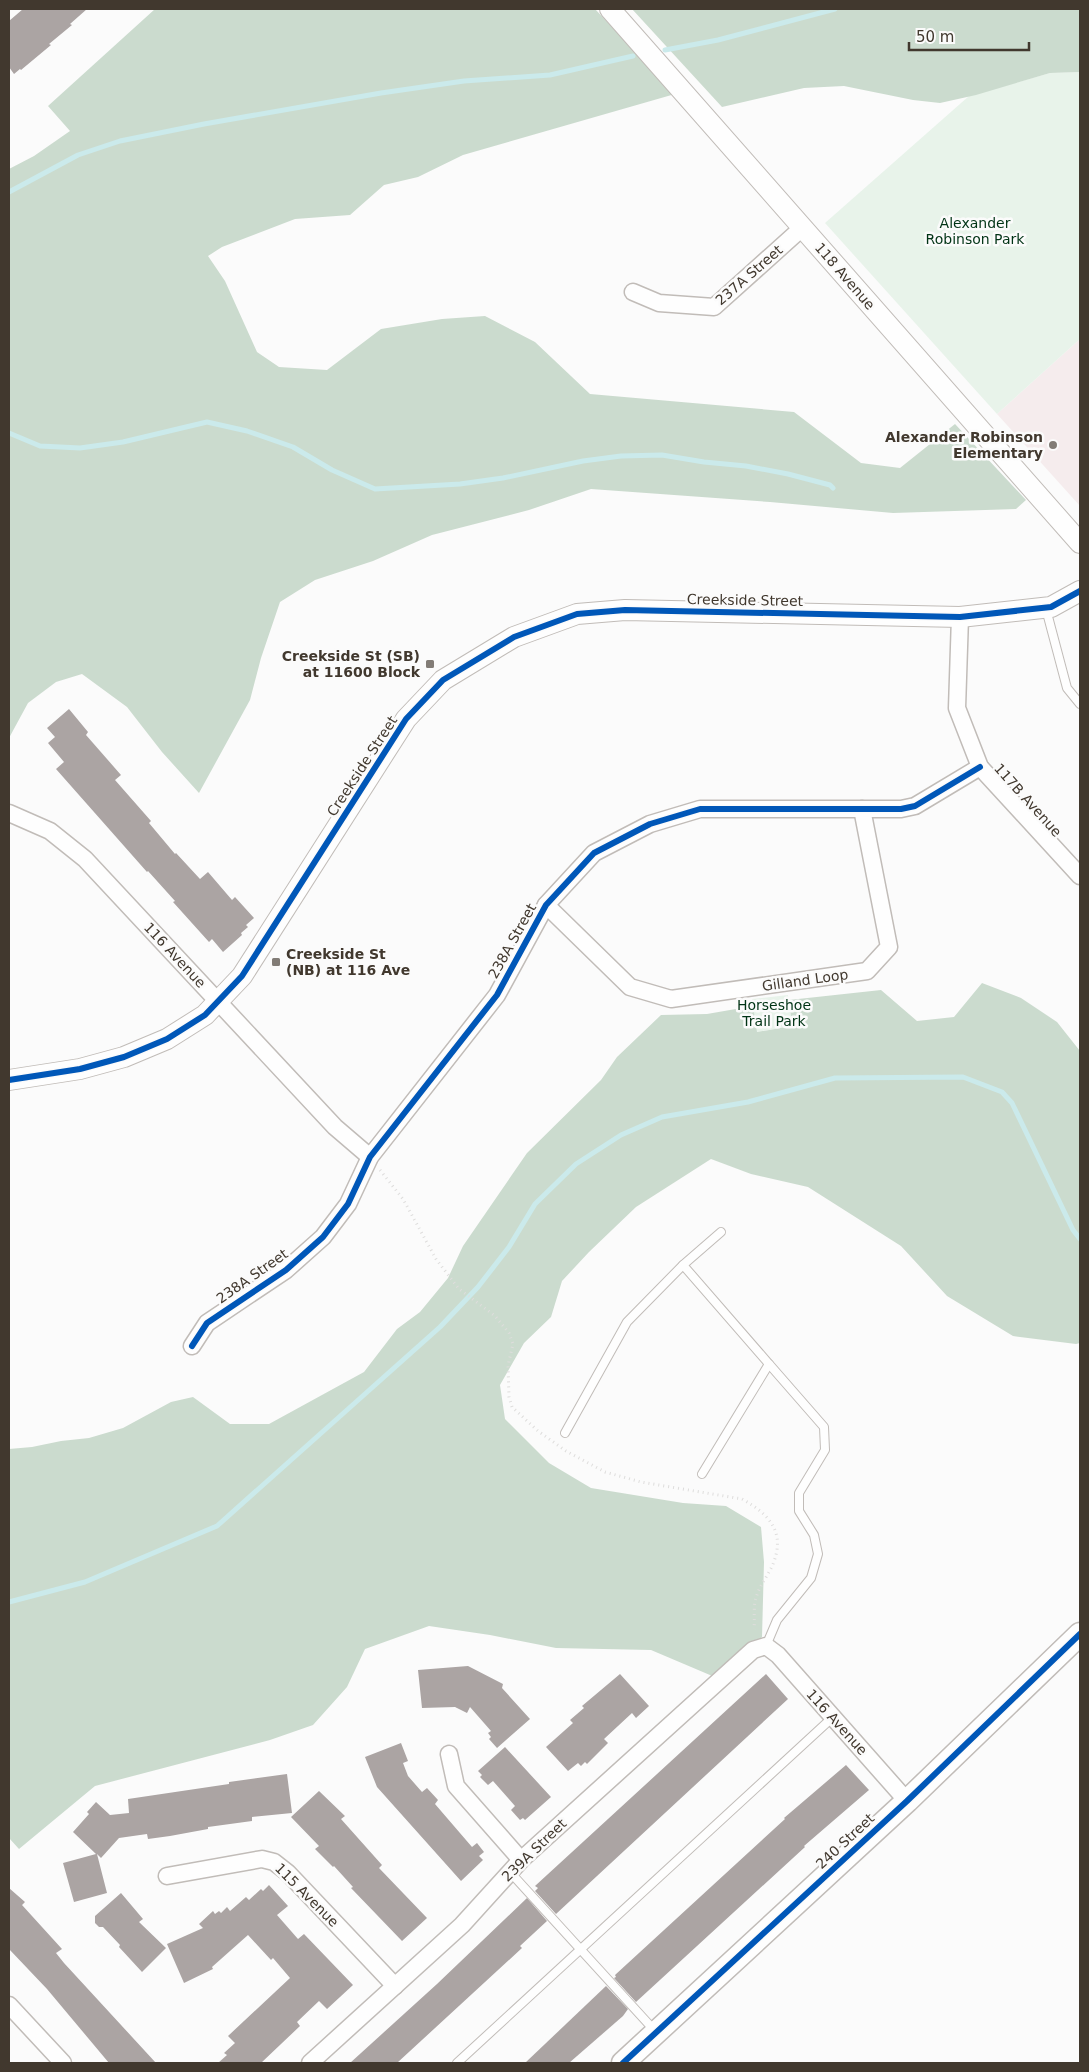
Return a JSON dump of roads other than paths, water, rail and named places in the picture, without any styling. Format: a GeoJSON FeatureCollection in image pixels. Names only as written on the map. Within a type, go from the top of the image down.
{"type":"FeatureCollection","features":[{"type":"Feature","properties":{"kind":"main road","name":"240 Street"},"geometry":{"type":"LineString","coordinates":[[623,2063],[907,1801],[1080,1634]]}},
{"type":"Feature","properties":{"kind":"street","name":"118 Avenue"},"geometry":{"type":"LineString","coordinates":[[610,9],[1080,543]]}},
{"type":"Feature","properties":{"kind":"street","name":"237A Street"},"geometry":{"type":"LineString","coordinates":[[633,292],[659,304],[714,307],[802,228]]}},
{"type":"Feature","properties":{"kind":"street","name":"Creekside Street"},"geometry":{"type":"LineString","coordinates":[[9,1080],[80,1069],[124,1058],[167,1039],[196,1021],[218,1003],[242,976],[406,719],[442,680],[514,638],[577,614],[625,610],[960,617],[1051,607],[1080,591]]}},
{"type":"Feature","properties":{"kind":"street","name":"117B Avenue"},"geometry":{"type":"LineString","coordinates":[[960,617],[957,708],[980,767],[1080,876]]}},
{"type":"Feature","properties":{"kind":"street","name":"238A Street"},"geometry":{"type":"LineString","coordinates":[[192,1346],[207,1322],[286,1270],[323,1237],[348,1204],[370,1157],[497,995],[546,905],[594,853],[650,824],[700,808],[862,810],[901,809],[915,806],[980,767]]}},
{"type":"Feature","properties":{"kind":"street","name":"Gilland Loop"},"geometry":{"type":"LineString","coordinates":[[546,905],[630,987],[671,999],[867,971],[889,947],[862,810]]}},
{"type":"Feature","properties":{"kind":"street","name":"116 Avenue"},"geometry":{"type":"LineString","coordinates":[[9,813],[50,831],[85,859],[335,1127],[370,1157]]}},
{"type":"Feature","properties":{"kind":"street","name":"116 Avenue"},"geometry":{"type":"LineString","coordinates":[[766,1646],[778,1655],[907,1801]]}},
{"type":"Feature","properties":{"kind":"street","name":"239A Street"},"geometry":{"type":"LineString","coordinates":[[310,2063],[462,1925],[515,1866],[753,1650],[766,1646]]}},
{"type":"Feature","properties":{"kind":"street"},"geometry":{"type":"LineString","coordinates":[[449,1754],[456,1786],[515,1866]]}},
{"type":"Feature","properties":{"kind":"street","name":"115 Avenue"},"geometry":{"type":"LineString","coordinates":[[167,1876],[262,1859],[274,1862],[288,1872],[394,1986]]}},
{"type":"Feature","properties":{"kind":"street"},"geometry":{"type":"LineString","coordinates":[[9,2005],[57,2061]]}},
{"type":"Feature","properties":{"kind":"lane"},"geometry":{"type":"LineString","coordinates":[[1046,608],[1067,688],[1080,704]]}},
{"type":"Feature","properties":{"kind":"lane"},"geometry":{"type":"LineString","coordinates":[[565,1433],[627,1322],[683,1266],[721,1232]]}},
{"type":"Feature","properties":{"kind":"lane"},"geometry":{"type":"LineString","coordinates":[[683,1266],[824,1427],[825,1450],[799,1493],[799,1511],[814,1534],[818,1554],[811,1578],[777,1620],[766,1646]]}},
{"type":"Feature","properties":{"kind":"lane"},"geometry":{"type":"LineString","coordinates":[[702,1474],[769,1364]]}},
{"type":"Feature","properties":{"kind":"lane"},"geometry":{"type":"LineString","coordinates":[[457,2063],[833,1717]]}},
{"type":"Feature","properties":{"kind":"lane"},"geometry":{"type":"LineString","coordinates":[[515,1866],[581,1949],[656,2032]]}},
{"type":"Feature","properties":{"kind":"waterway"},"geometry":{"type":"LineString","coordinates":[[665,50],[718,40],[835,9]]}},
{"type":"Feature","properties":{"kind":"waterway"},"geometry":{"type":"LineString","coordinates":[[9,192],[78,155],[120,141],[204,124],[381,93],[464,81],[550,75],[633,56]]}},
{"type":"Feature","properties":{"kind":"waterway"},"geometry":{"type":"LineString","coordinates":[[9,433],[40,446],[80,448],[123,442],[207,422],[247,431],[293,447],[332,470],[375,489],[460,484],[503,478],[583,461],[621,456],[662,455],[746,466],[788,474],[830,485],[833,488]]}},
{"type":"Feature","properties":{"kind":"waterway"},"geometry":{"type":"LineString","coordinates":[[9,1602],[85,1582],[217,1526],[440,1327],[478,1287],[509,1247],[535,1204],[576,1164],[621,1135],[662,1117],[748,1102],[835,1078],[963,1077],[1002,1092],[1012,1103],[1073,1230],[1080,1239]]}},
{"type":"Feature","properties":{"kind":"place","name":"Alexander Robinson Elementary"},"geometry":{"type":"Point","coordinates":[1053,445]}},
{"type":"Feature","properties":{"kind":"place","name":"Creekside St (SB) at 11600 Block"},"geometry":{"type":"Point","coordinates":[430,664]}},
{"type":"Feature","properties":{"kind":"place","name":"Creekside St (NB) at 116 Ave"},"geometry":{"type":"Point","coordinates":[276,962]}},
{"type":"Feature","properties":{"kind":"park label","name":"Alexander Robinson Park"},"geometry":{"type":"Point","coordinates":[975,232]}},
{"type":"Feature","properties":{"kind":"park label","name":"Horseshoe Trail Park"},"geometry":{"type":"Point","coordinates":[774,1014]}}]}
